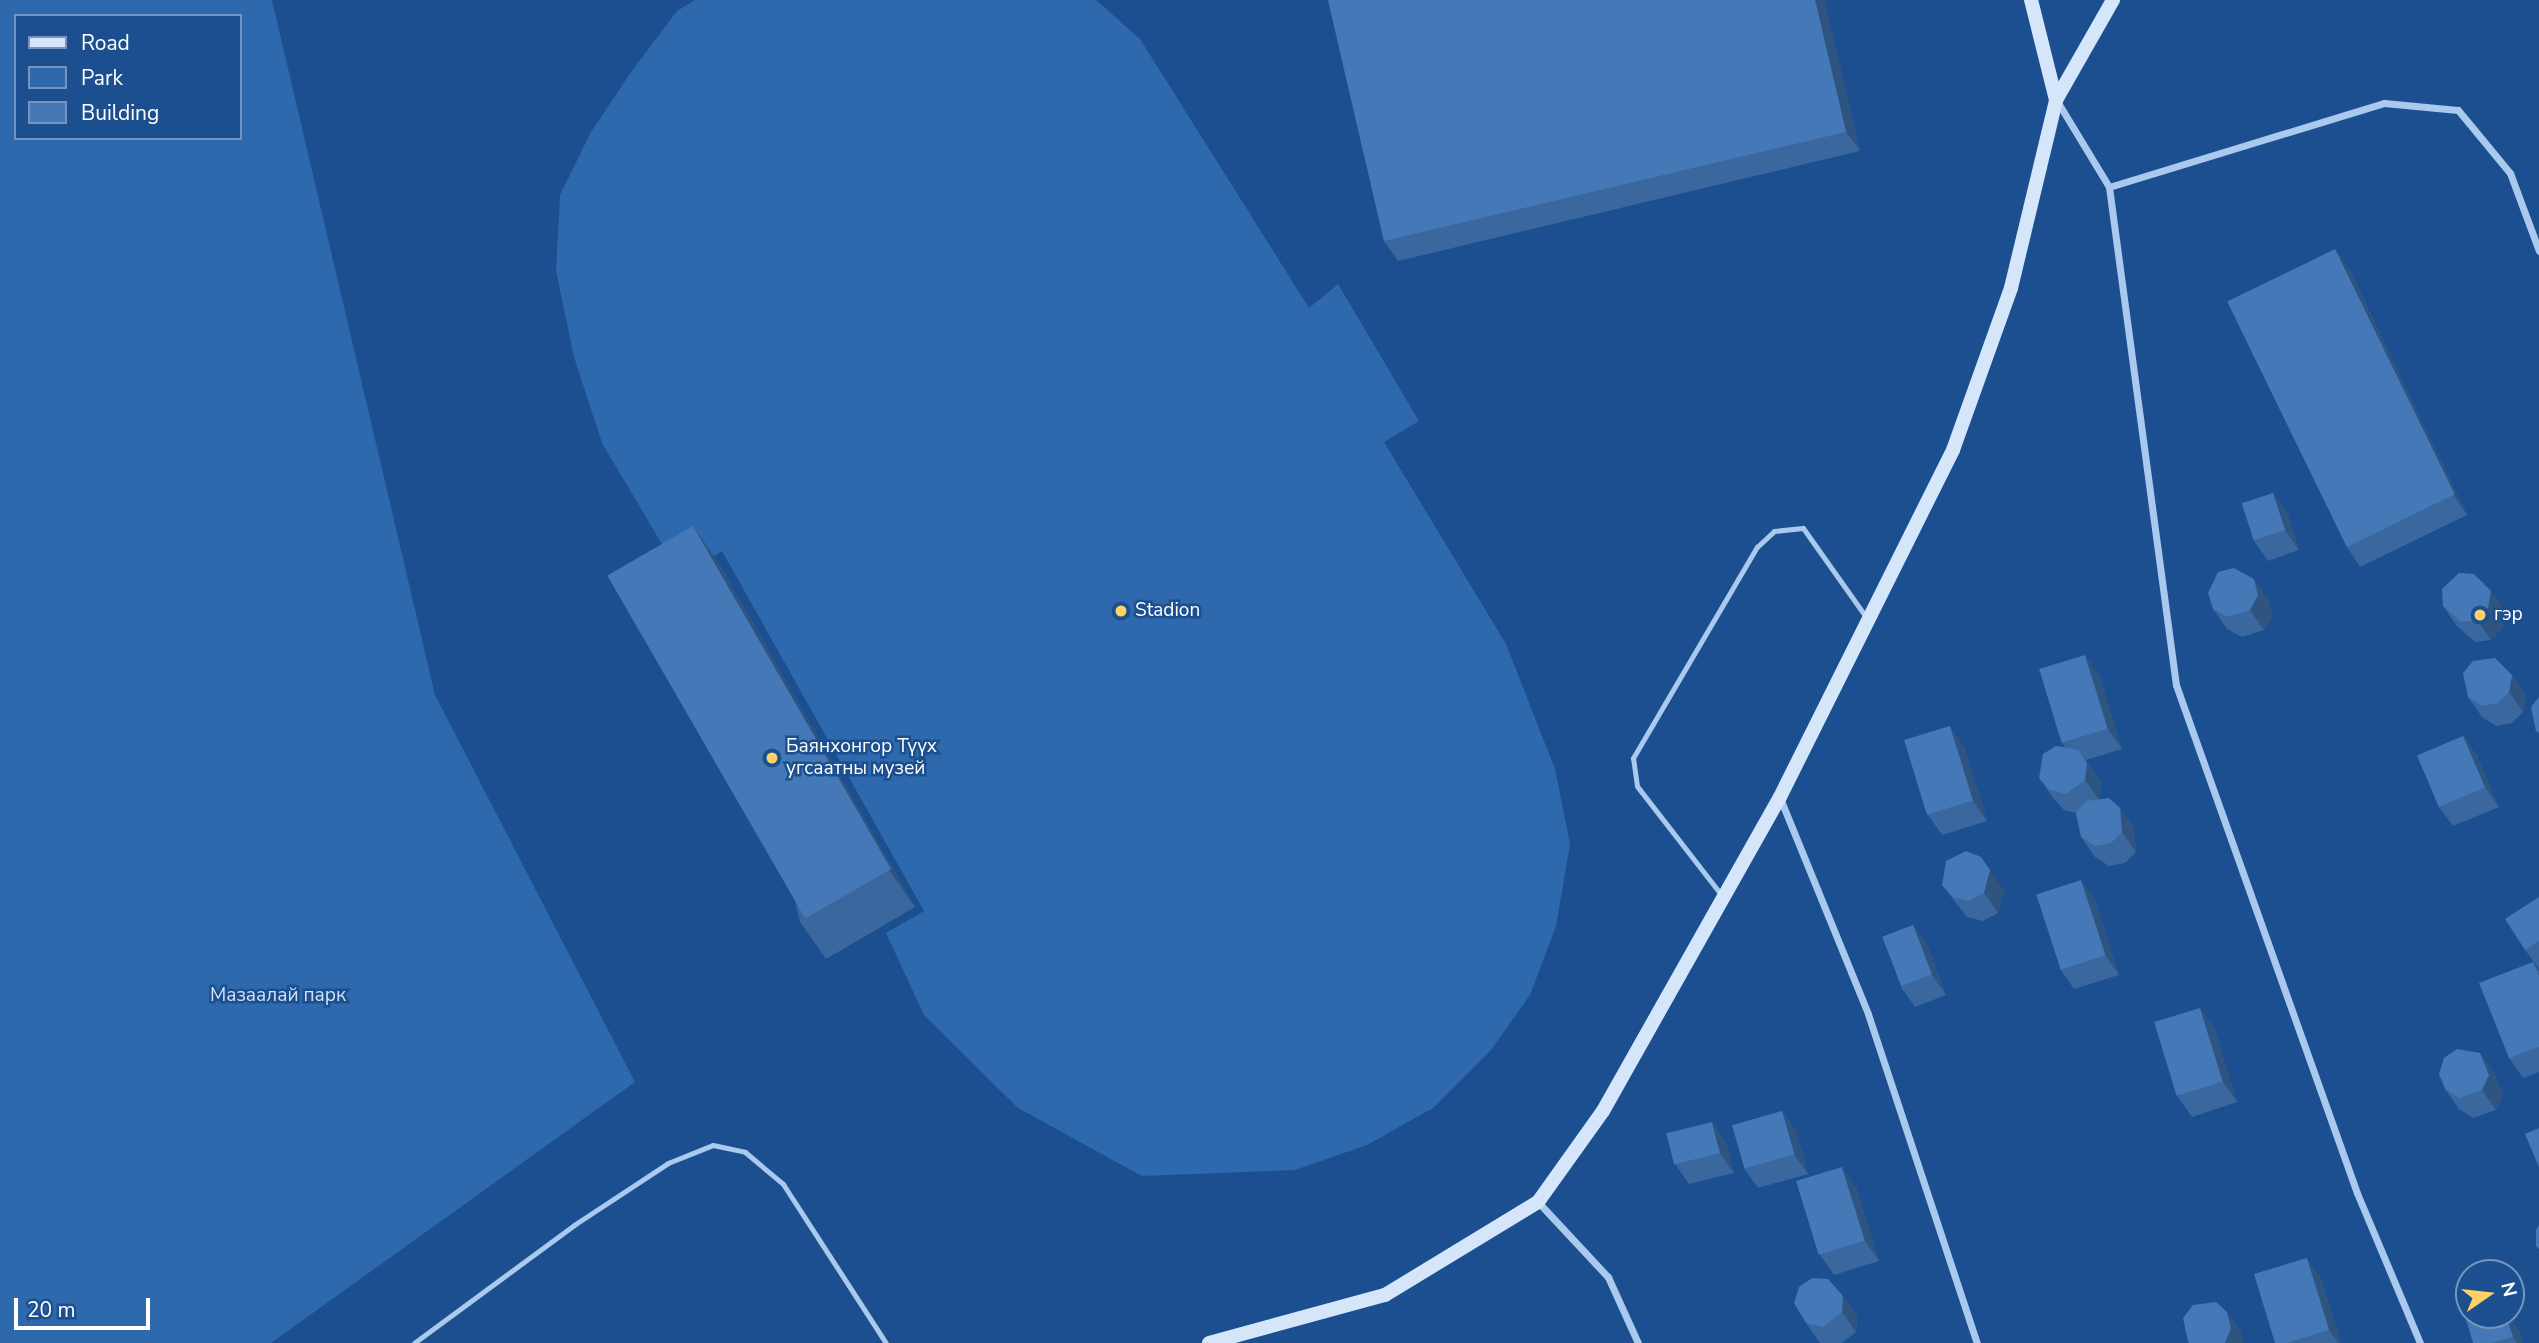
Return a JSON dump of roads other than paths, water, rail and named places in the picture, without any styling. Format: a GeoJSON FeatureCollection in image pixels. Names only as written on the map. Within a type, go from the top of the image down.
{"type":"FeatureCollection","features":[{"type":"Feature","properties":{"kind":"street"},"geometry":{"type":"LineString","coordinates":[[2031,0],[2056,100],[2109,187],[2176,685],[2357,1193],[2420,1343]]}},
{"type":"Feature","properties":{"kind":"street"},"geometry":{"type":"LineString","coordinates":[[1209,1343],[1385,1295],[1538,1202],[1602,1111],[1780,797],[1953,450],[2011,288],[2056,100],[2113,0]]}},
{"type":"Feature","properties":{"kind":"street"},"geometry":{"type":"LineString","coordinates":[[2109,187],[2384,103],[2458,110],[2510,173],[2539,251]]}},
{"type":"Feature","properties":{"kind":"street"},"geometry":{"type":"LineString","coordinates":[[1780,797],[1868,1014],[1976,1343]]}},
{"type":"Feature","properties":{"kind":"street"},"geometry":{"type":"LineString","coordinates":[[1538,1202],[1608,1277],[1638,1343]]}},
{"type":"Feature","properties":{"kind":"lane"},"geometry":{"type":"LineString","coordinates":[[1724,899],[1637,786],[1633,758],[1757,547],[1774,531],[1803,528],[1868,620]]}},
{"type":"Feature","properties":{"kind":"lane"},"geometry":{"type":"LineString","coordinates":[[414,1343],[574,1225],[668,1163],[713,1145],[745,1152],[783,1184],[886,1343]]}},
{"type":"Feature","properties":{"kind":"place","name":"Stadion"},"geometry":{"type":"Point","coordinates":[1121,611]}},
{"type":"Feature","properties":{"kind":"place","name":"гэр"},"geometry":{"type":"Point","coordinates":[2480,615]}},
{"type":"Feature","properties":{"kind":"place","name":"Баянхонгор Түүх угсаатны музей"},"geometry":{"type":"Point","coordinates":[772,758]}},
{"type":"Feature","properties":{"kind":"park label","name":"Мазаалай парк"},"geometry":{"type":"Point","coordinates":[278,996]}}]}
